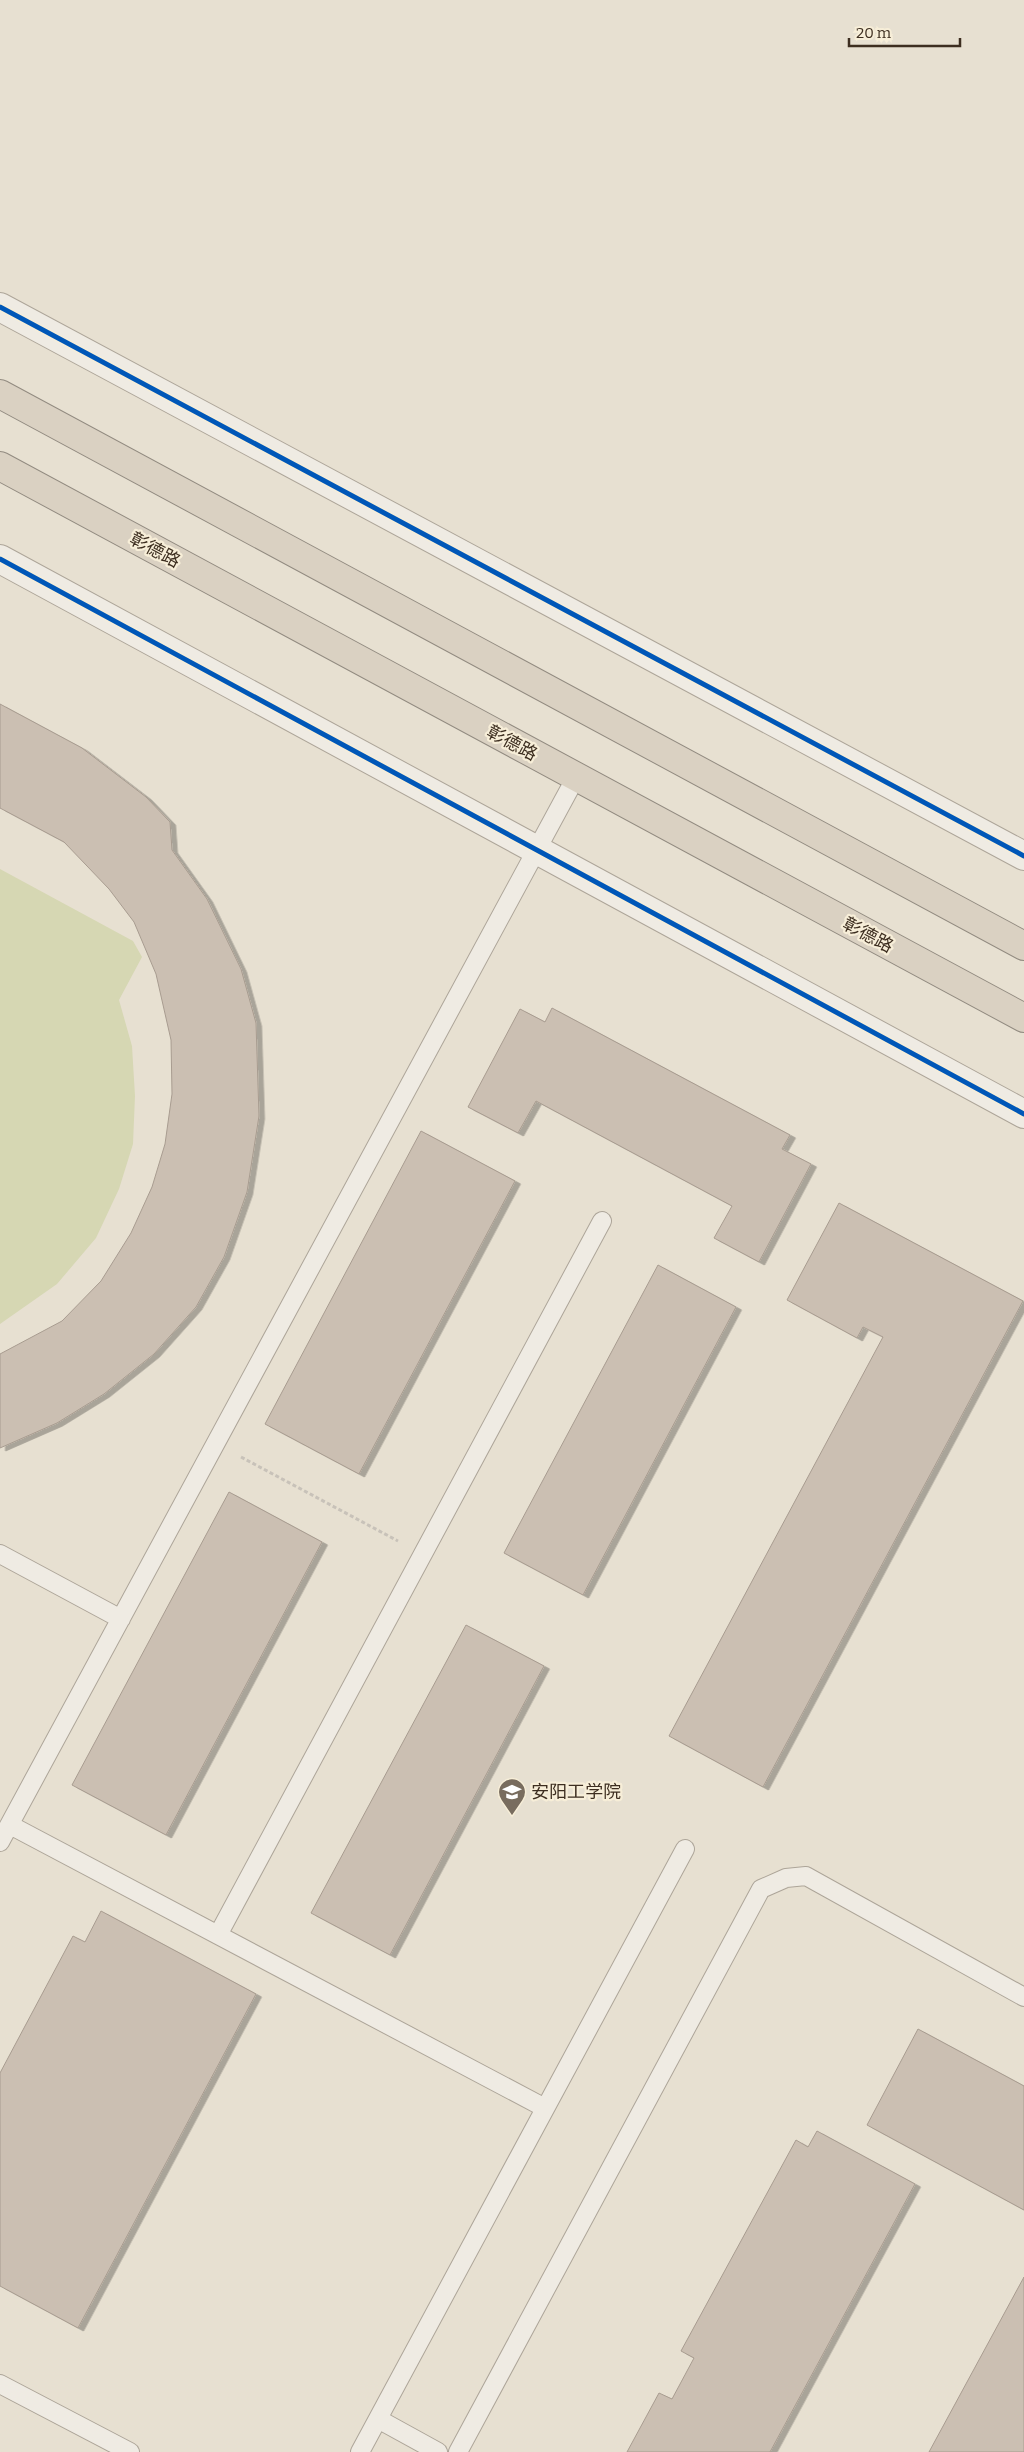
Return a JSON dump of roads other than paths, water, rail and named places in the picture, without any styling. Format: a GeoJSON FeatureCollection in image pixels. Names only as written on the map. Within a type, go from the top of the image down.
{"type":"FeatureCollection","features":[{"type":"Feature","properties":{"kind":"highway"},"geometry":{"type":"LineString","coordinates":[[0,394],[1024,946]]}},
{"type":"Feature","properties":{"kind":"highway","name":"彰德路"},"geometry":{"type":"LineString","coordinates":[[0,466],[1024,1018]]}},
{"type":"Feature","properties":{"kind":"street"},"geometry":{"type":"LineString","coordinates":[[0,307],[1024,856]]}},
{"type":"Feature","properties":{"kind":"street"},"geometry":{"type":"LineString","coordinates":[[0,559],[1024,1114]]}},
{"type":"Feature","properties":{"kind":"lane"},"geometry":{"type":"LineString","coordinates":[[0,1842],[576,777]]}},
{"type":"Feature","properties":{"kind":"lane"},"geometry":{"type":"LineString","coordinates":[[218,1935],[602,1221]]}},
{"type":"Feature","properties":{"kind":"lane"},"geometry":{"type":"LineString","coordinates":[[0,1554],[121,1619]]}},
{"type":"Feature","properties":{"kind":"lane"},"geometry":{"type":"LineString","coordinates":[[10,1825],[545,2108]]}},
{"type":"Feature","properties":{"kind":"lane"},"geometry":{"type":"LineString","coordinates":[[360,2452],[685,1849]]}},
{"type":"Feature","properties":{"kind":"lane"},"geometry":{"type":"LineString","coordinates":[[458,2452],[760,1889],[786,1878],[806,1876],[1024,1997]]}},
{"type":"Feature","properties":{"kind":"lane"},"geometry":{"type":"LineString","coordinates":[[0,2384],[130,2452]]}},
{"type":"Feature","properties":{"kind":"lane"},"geometry":{"type":"LineString","coordinates":[[378,2419],[438,2452]]}},
{"type":"Feature","properties":{"kind":"place","name":"安阳工学院"},"geometry":{"type":"Point","coordinates":[512,1816]}}]}
